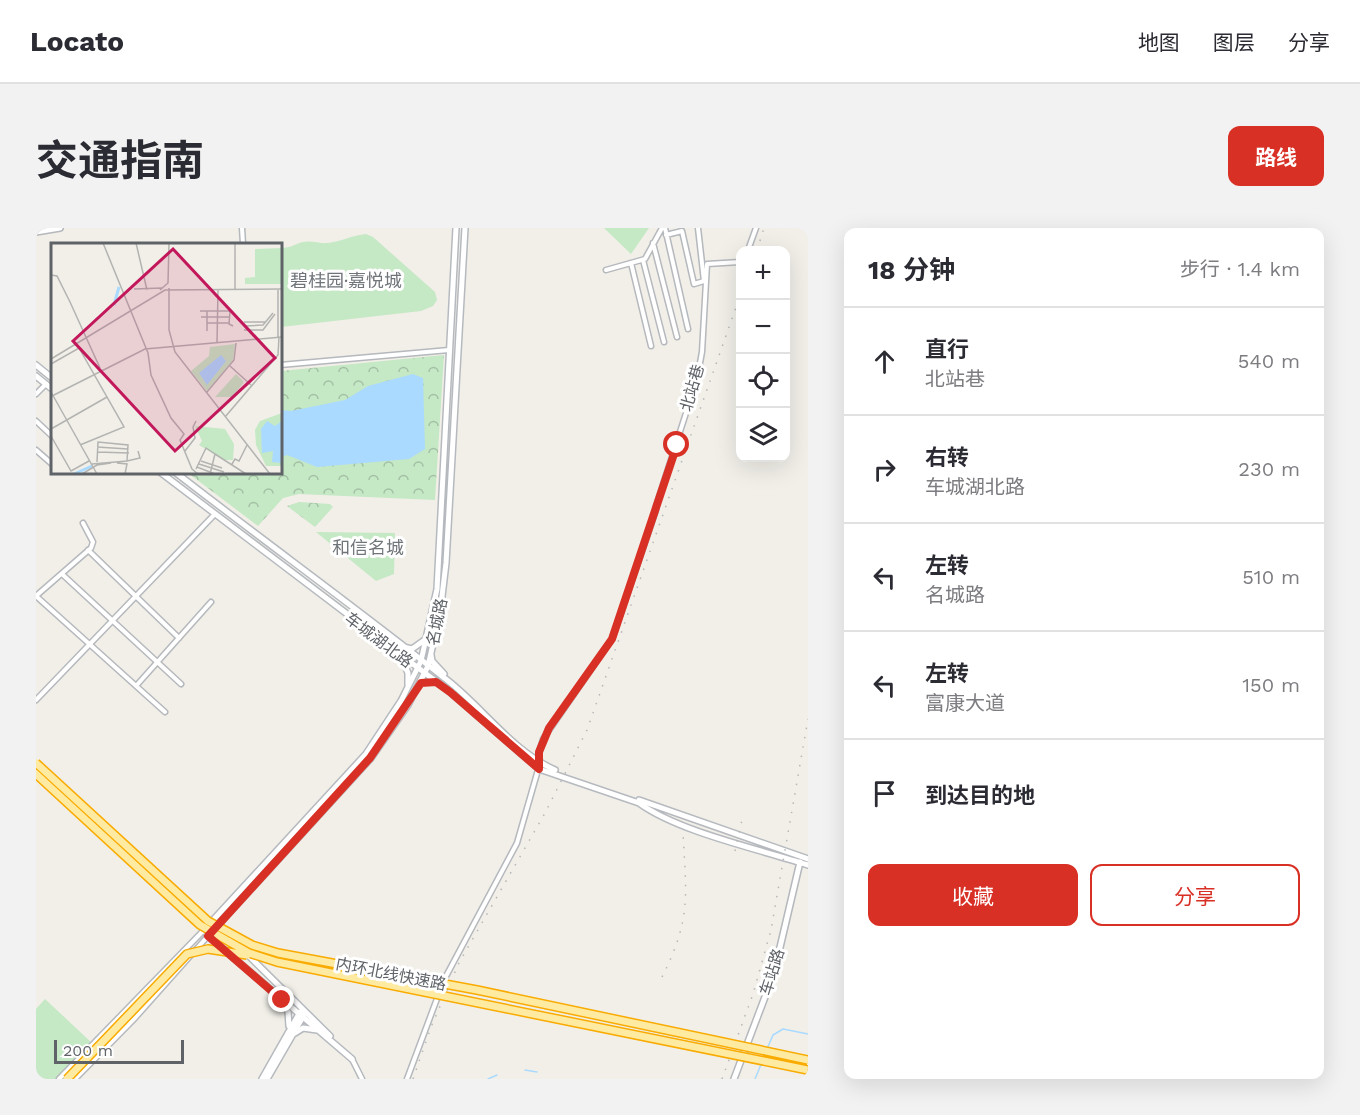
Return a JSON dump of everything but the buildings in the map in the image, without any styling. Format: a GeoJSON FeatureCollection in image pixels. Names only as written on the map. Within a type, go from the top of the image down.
{"type":"FeatureCollection","features":[{"type":"Feature","properties":{"kind":"highway","name":"内环北线快速路"},"geometry":{"type":"LineString","coordinates":[[36,763],[208,921],[252,945],[278,953],[477,990],[808,1060]]}},
{"type":"Feature","properties":{"kind":"highway","name":"内环北线快速路"},"geometry":{"type":"LineString","coordinates":[[36,774],[200,925],[220,939],[264,958],[808,1070]]}},
{"type":"Feature","properties":{"kind":"highway"},"geometry":{"type":"LineString","coordinates":[[67,1079],[187,954],[208,949],[264,958]]}},
{"type":"Feature","properties":{"kind":"main road"},"geometry":{"type":"LineString","coordinates":[[36,232],[60,228]]}},
{"type":"Feature","properties":{"kind":"main road","name":"名城路"},"geometry":{"type":"LineString","coordinates":[[203,931],[366,754],[383,732],[420,661],[438,590],[456,228]]}},
{"type":"Feature","properties":{"kind":"main road","name":"名城路"},"geometry":{"type":"LineString","coordinates":[[208,936],[370,758],[416,689],[428,666],[440,613],[446,563],[465,228]]}},
{"type":"Feature","properties":{"kind":"main road"},"geometry":{"type":"LineString","coordinates":[[36,365],[51,377]]}},
{"type":"Feature","properties":{"kind":"main road"},"geometry":{"type":"LineString","coordinates":[[36,376],[51,388]]}},
{"type":"Feature","properties":{"kind":"main road","name":"车城湖北路"},"geometry":{"type":"LineString","coordinates":[[162,474],[436,682],[539,766],[639,803],[651,812],[704,832],[808,865]]}},
{"type":"Feature","properties":{"kind":"main road","name":"车城湖北路"},"geometry":{"type":"LineString","coordinates":[[178,474],[447,680],[539,766],[705,825],[808,858]]}},
{"type":"Feature","properties":{"kind":"main road"},"geometry":{"type":"LineString","coordinates":[[401,646],[412,649],[427,638]]}},
{"type":"Feature","properties":{"kind":"main road"},"geometry":{"type":"LineString","coordinates":[[397,653],[408,673],[408,687]]}},
{"type":"Feature","properties":{"kind":"main road"},"geometry":{"type":"LineString","coordinates":[[431,654],[437,668],[490,717],[491,722]]}},
{"type":"Feature","properties":{"kind":"main road"},"geometry":{"type":"LineString","coordinates":[[416,689],[421,683],[436,682]]}},
{"type":"Feature","properties":{"kind":"main road","name":"车站路"},"geometry":{"type":"LineString","coordinates":[[734,1079],[774,973],[800,862]]}},
{"type":"Feature","properties":{"kind":"main road"},"geometry":{"type":"LineString","coordinates":[[186,897],[352,1059]]}},
{"type":"Feature","properties":{"kind":"main road"},"geometry":{"type":"LineString","coordinates":[[176,907],[282,1000],[303,1013],[318,1030],[352,1059]]}},
{"type":"Feature","properties":{"kind":"main road"},"geometry":{"type":"LineString","coordinates":[[267,1079],[289,1035],[290,1021],[282,1000]]}},
{"type":"Feature","properties":{"kind":"main road"},"geometry":{"type":"LineString","coordinates":[[262,1079],[303,1013]]}},
{"type":"Feature","properties":{"kind":"main road"},"geometry":{"type":"LineString","coordinates":[[289,1035],[303,1028],[318,1030]]}},
{"type":"Feature","properties":{"kind":"street"},"geometry":{"type":"LineString","coordinates":[[242,228],[243,243]]}},
{"type":"Feature","properties":{"kind":"street"},"geometry":{"type":"LineString","coordinates":[[663,228],[688,329]]}},
{"type":"Feature","properties":{"kind":"street"},"geometry":{"type":"LineString","coordinates":[[606,270],[643,260],[663,228]]}},
{"type":"Feature","properties":{"kind":"street"},"geometry":{"type":"LineString","coordinates":[[666,235],[682,231],[694,284],[705,282],[698,228]]}},
{"type":"Feature","properties":{"kind":"street"},"geometry":{"type":"LineString","coordinates":[[749,246],[756,228]]}},
{"type":"Feature","properties":{"kind":"street"},"geometry":{"type":"LineString","coordinates":[[654,243],[677,337]]}},
{"type":"Feature","properties":{"kind":"street"},"geometry":{"type":"LineString","coordinates":[[643,260],[664,342]]}},
{"type":"Feature","properties":{"kind":"street","name":"北站巷"},"geometry":{"type":"LineString","coordinates":[[407,1079],[444,980],[517,843],[539,766],[539,752],[549,728],[612,639],[697,379],[702,352],[707,264],[736,262]]}},
{"type":"Feature","properties":{"kind":"street"},"geometry":{"type":"LineString","coordinates":[[631,263],[651,346]]}},
{"type":"Feature","properties":{"kind":"street"},"geometry":{"type":"LineString","coordinates":[[282,365],[449,350]]}},
{"type":"Feature","properties":{"kind":"street"},"geometry":{"type":"LineString","coordinates":[[36,394],[46,384]]}},
{"type":"Feature","properties":{"kind":"street"},"geometry":{"type":"LineString","coordinates":[[36,421],[51,435]]}},
{"type":"Feature","properties":{"kind":"street"},"geometry":{"type":"LineString","coordinates":[[36,450],[51,463]]}},
{"type":"Feature","properties":{"kind":"street"},"geometry":{"type":"LineString","coordinates":[[36,700],[214,515]]}},
{"type":"Feature","properties":{"kind":"street"},"geometry":{"type":"LineString","coordinates":[[83,523],[93,543],[36,596],[165,712]]}},
{"type":"Feature","properties":{"kind":"street"},"geometry":{"type":"LineString","coordinates":[[88,550],[179,638]]}},
{"type":"Feature","properties":{"kind":"street"},"geometry":{"type":"LineString","coordinates":[[62,574],[181,684]]}},
{"type":"Feature","properties":{"kind":"street"},"geometry":{"type":"LineString","coordinates":[[136,686],[211,602]]}},
{"type":"Feature","properties":{"kind":"street"},"geometry":{"type":"LineString","coordinates":[[59,1079],[203,931]]}},
{"type":"Feature","properties":{"kind":"street"},"geometry":{"type":"LineString","coordinates":[[75,1079],[135,1018],[208,936]]}},
{"type":"Feature","properties":{"kind":"street"},"geometry":{"type":"LineString","coordinates":[[352,1059],[362,1079]]}},
{"type":"Feature","properties":{"kind":"green space"},"geometry":{"type":"Polygon","coordinates":[[[604,228],[649,228],[631,254],[604,228]]]}},
{"type":"Feature","properties":{"kind":"green space"},"geometry":{"type":"Polygon","coordinates":[[[366,234],[373,237],[435,292],[437,300],[433,306],[421,311],[282,327],[282,248],[306,242],[333,242],[366,234]]]}},
{"type":"Feature","properties":{"kind":"green space"},"geometry":{"type":"Polygon","coordinates":[[[444,355],[435,500],[299,494],[283,498],[258,526],[189,474],[282,474],[282,371],[444,355]]]}},
{"type":"Feature","properties":{"kind":"green space"},"geometry":{"type":"Polygon","coordinates":[[[299,502],[330,504],[333,507],[315,527],[287,506],[299,502]]]}},
{"type":"Feature","properties":{"kind":"green space"},"geometry":{"type":"Polygon","coordinates":[[[316,532],[395,533],[394,574],[376,581],[316,532]]]}},
{"type":"Feature","properties":{"kind":"green space"},"geometry":{"type":"Polygon","coordinates":[[[45,999],[93,1044],[59,1079],[36,1079],[36,1009],[45,999]]]}},
{"type":"Feature","properties":{"kind":"water"},"geometry":{"type":"Polygon","coordinates":[[[413,374],[423,378],[425,449],[409,459],[317,467],[287,455],[282,457],[282,410],[291,411],[345,400],[368,386],[413,374]]]}},
{"type":"Feature","properties":{"kind":"waterway"},"geometry":{"type":"LineString","coordinates":[[767,1049],[773,1035],[783,1029],[808,1034]]}},
{"type":"Feature","properties":{"kind":"waterway"},"geometry":{"type":"LineString","coordinates":[[755,1079],[762,1062]]}},
{"type":"Feature","properties":{"kind":"waterway"},"geometry":{"type":"LineString","coordinates":[[525,1070],[537,1072]]}},
{"type":"Feature","properties":{"kind":"waterway"},"geometry":{"type":"LineString","coordinates":[[488,1079],[497,1075]]}},
{"type":"Feature","properties":{"kind":"railway"},"geometry":{"type":"LineString","coordinates":[[758,246],[764,228]]}},
{"type":"Feature","properties":{"kind":"railway"},"geometry":{"type":"LineString","coordinates":[[413,1079],[431,1027],[459,963],[545,813],[587,730],[739,300]]}},
{"type":"Feature","properties":{"kind":"railway"},"geometry":{"type":"LineString","coordinates":[[722,1079],[753,994],[771,930],[808,719]]}},
{"type":"Feature","properties":{"kind":"railway"},"geometry":{"type":"LineString","coordinates":[[735,851],[742,820]]}},
{"type":"Feature","properties":{"kind":"railway"},"geometry":{"type":"LineString","coordinates":[[662,977],[672,956],[683,922],[686,890],[683,832]]}},
{"type":"Feature","properties":{"kind":"district","name":"碧桂园·嘉悦城"},"geometry":{"type":"Point","coordinates":[346,280]}},
{"type":"Feature","properties":{"kind":"district","name":"和信名城"},"geometry":{"type":"Point","coordinates":[368,547]}},
{"type":"Feature","properties":{"kind":"route"},"geometry":{"type":"LineString","coordinates":[[282,1000],[208,936],[370,758],[421,683],[436,682],[450,692],[539,769],[539,752],[549,728],[612,639],[677,445]]}}]}
